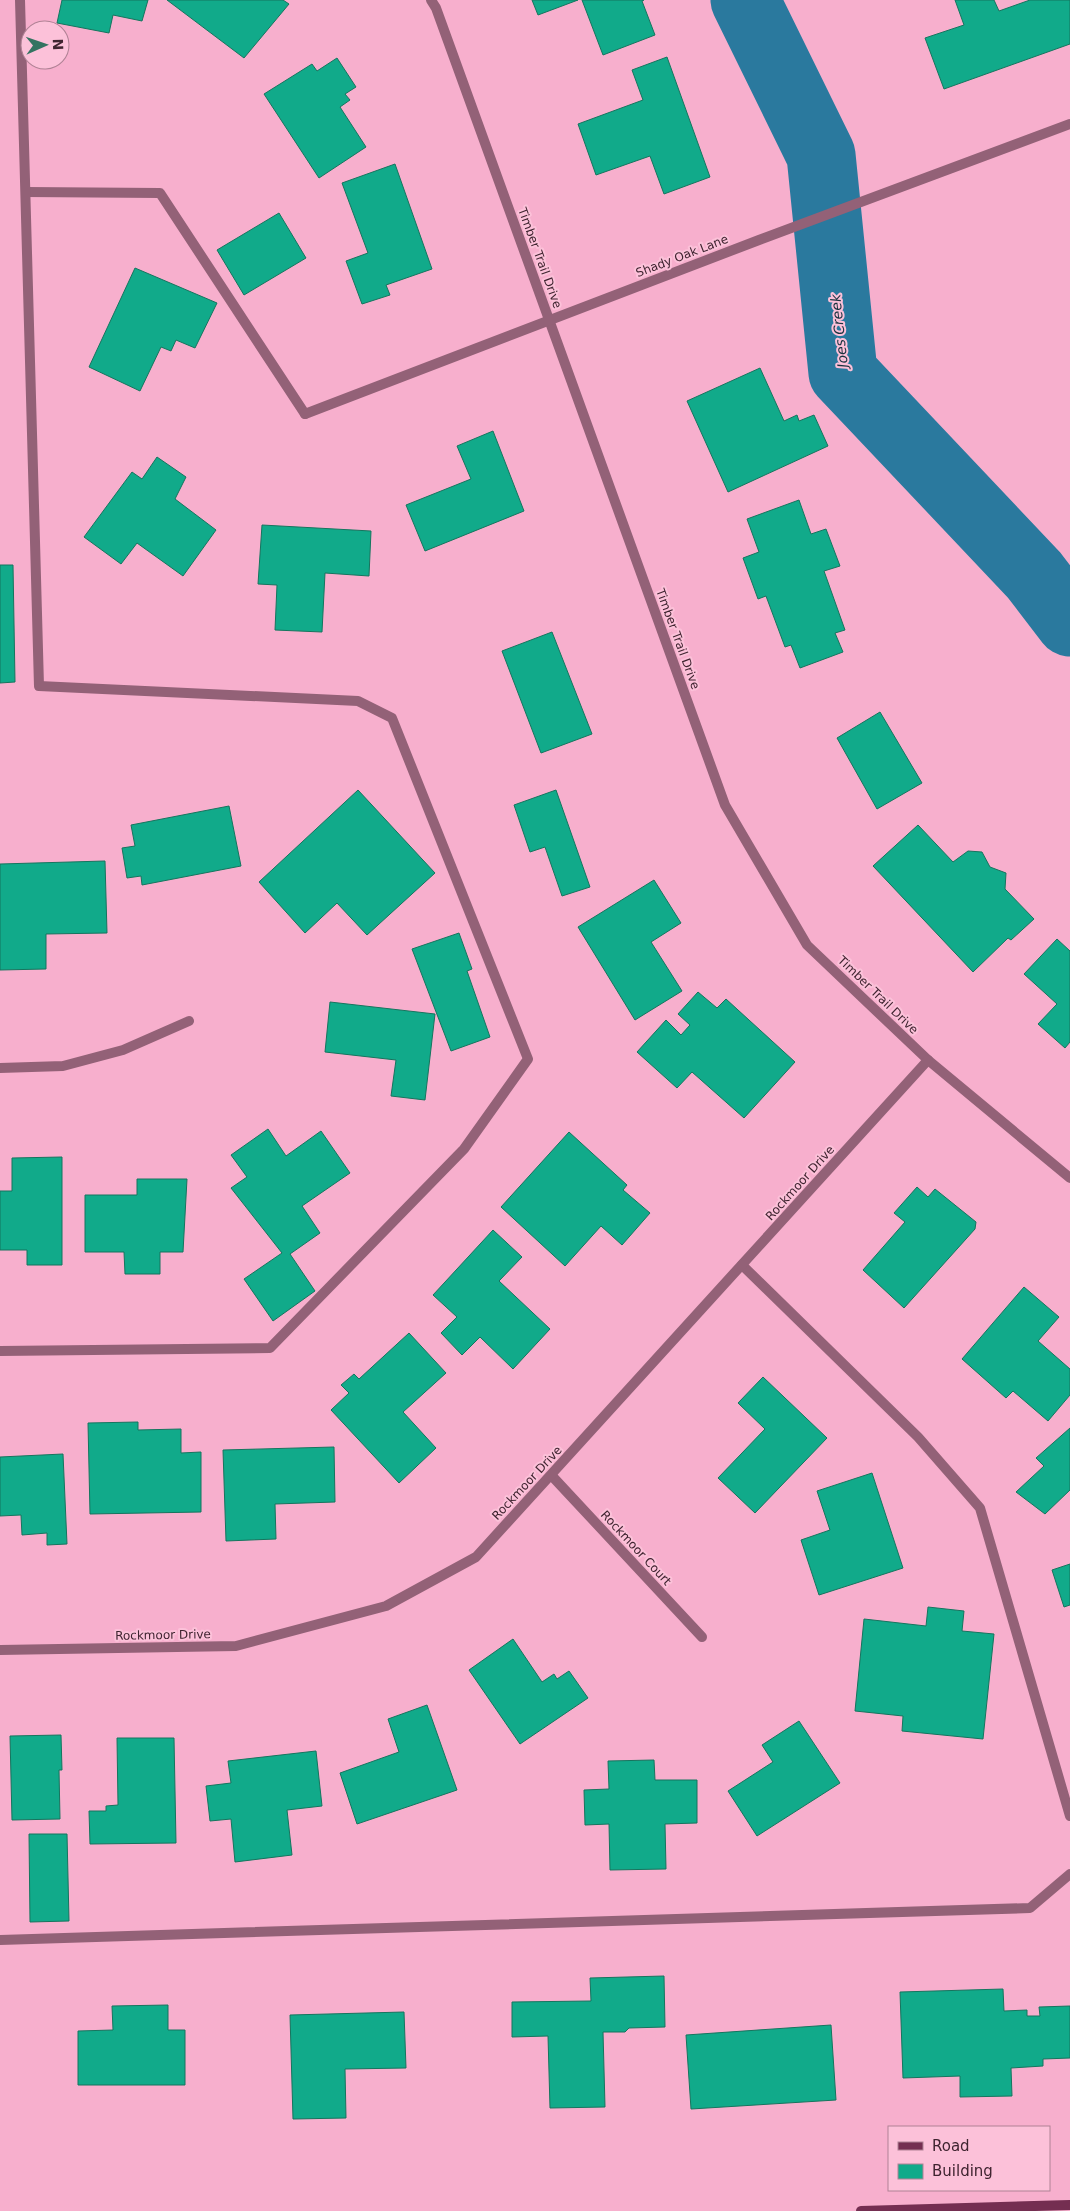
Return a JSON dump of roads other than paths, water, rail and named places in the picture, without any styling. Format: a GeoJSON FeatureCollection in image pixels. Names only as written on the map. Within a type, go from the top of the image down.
{"type":"FeatureCollection","features":[{"type":"Feature","properties":{"kind":"main road"},"geometry":{"type":"LineString","coordinates":[[861,2211],[1070,2205]]}},
{"type":"Feature","properties":{"kind":"street"},"geometry":{"type":"LineString","coordinates":[[0,1351],[270,1348],[464,1149],[528,1059],[392,718],[358,701],[39,686],[20,0]]}},
{"type":"Feature","properties":{"kind":"street","name":"Timber Trail Drive"},"geometry":{"type":"LineString","coordinates":[[431,0],[436,8],[725,805],[807,945],[928,1060],[1070,1178]]}},
{"type":"Feature","properties":{"kind":"street","name":"Shady Oak Lane"},"geometry":{"type":"LineString","coordinates":[[26,192],[160,193],[305,414],[777,233],[1070,124]]}},
{"type":"Feature","properties":{"kind":"street"},"geometry":{"type":"LineString","coordinates":[[0,1068],[63,1066],[123,1050],[189,1021]]}},
{"type":"Feature","properties":{"kind":"street","name":"Rockmoor Drive"},"geometry":{"type":"LineString","coordinates":[[0,1650],[236,1646],[386,1606],[476,1557],[552,1476],[928,1060]]}},
{"type":"Feature","properties":{"kind":"street"},"geometry":{"type":"LineString","coordinates":[[742,1265],[918,1436],[980,1508],[1070,1816]]}},
{"type":"Feature","properties":{"kind":"street","name":"Rockmoor Court"},"geometry":{"type":"LineString","coordinates":[[552,1476],[702,1637]]}},
{"type":"Feature","properties":{"kind":"street"},"geometry":{"type":"LineString","coordinates":[[0,1940],[1030,1908],[1070,1874]]}},
{"type":"Feature","properties":{"kind":"waterway","name":"Joes Creek"},"geometry":{"type":"LineString","coordinates":[[745,0],[821,155],[843,373],[1034,575],[1070,622]]}}]}
